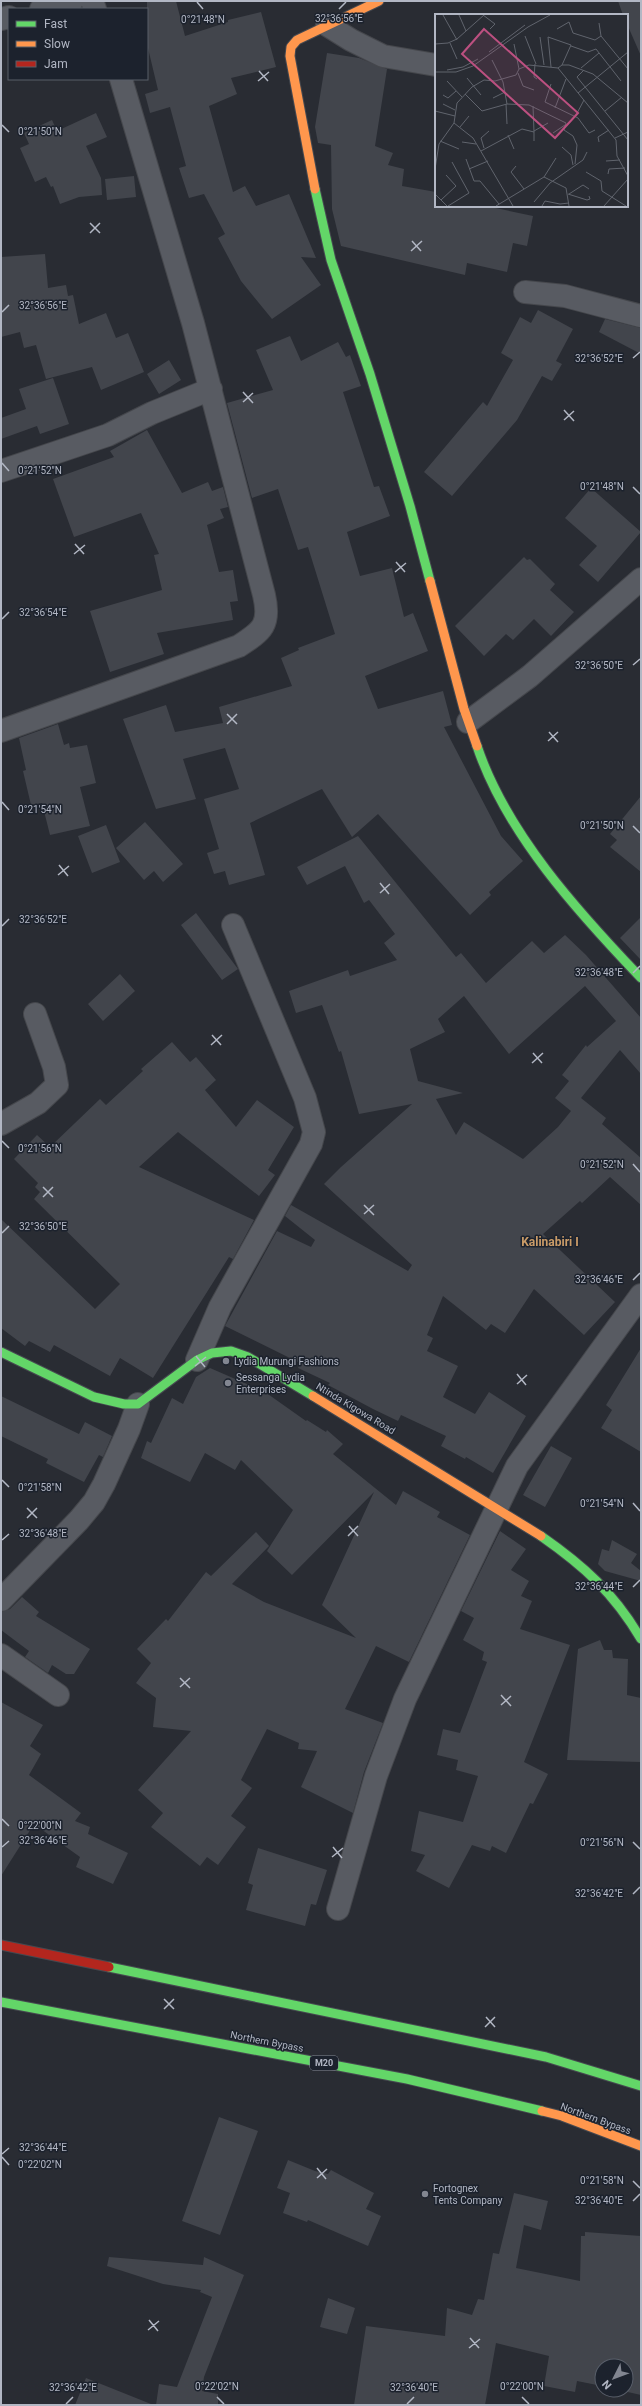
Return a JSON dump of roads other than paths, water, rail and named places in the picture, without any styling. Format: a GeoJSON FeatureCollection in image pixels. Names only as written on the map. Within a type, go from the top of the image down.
{"type":"FeatureCollection","features":[{"type":"Feature","properties":{"kind":"main road"},"geometry":{"type":"LineString","coordinates":[[379,1],[297,40],[291,47],[290,56],[305,142],[330,260],[370,374],[410,506],[468,722],[481,759],[515,824],[545,867],[594,929],[641,978]]}},
{"type":"Feature","properties":{"kind":"main road"},"geometry":{"type":"LineString","coordinates":[[1,1352],[94,1398],[113,1404],[138,1404]]}},
{"type":"Feature","properties":{"kind":"main road","name":"Ntinda Kigowa Road"},"geometry":{"type":"LineString","coordinates":[[138,1404],[197,1360],[212,1353],[231,1352],[248,1357],[387,1439],[559,1548],[601,1582],[618,1601],[641,1638]]}},
{"type":"Feature","properties":{"kind":"main road"},"geometry":{"type":"LineString","coordinates":[[1,1945],[546,2057],[641,2086]]}},
{"type":"Feature","properties":{"kind":"main road","name":"Northern Bypass"},"geometry":{"type":"LineString","coordinates":[[1,2002],[407,2079],[562,2116],[641,2146]]}},
{"type":"Feature","properties":{"kind":"street"},"geometry":{"type":"LineString","coordinates":[[45,8],[72,1]]}},
{"type":"Feature","properties":{"kind":"street"},"geometry":{"type":"LineString","coordinates":[[327,25],[351,40],[383,56],[435,65]]}},
{"type":"Feature","properties":{"kind":"street"},"geometry":{"type":"LineString","coordinates":[[1,731],[238,646],[254,636],[266,624],[268,611],[211,389],[121,80]]}},
{"type":"Feature","properties":{"kind":"street"},"geometry":{"type":"LineString","coordinates":[[525,292],[565,296],[641,316]]}},
{"type":"Feature","properties":{"kind":"street"},"geometry":{"type":"LineString","coordinates":[[1,471],[101,437],[211,389]]}},
{"type":"Feature","properties":{"kind":"street"},"geometry":{"type":"LineString","coordinates":[[468,722],[530,676],[641,579]]}},
{"type":"Feature","properties":{"kind":"street"},"geometry":{"type":"LineString","coordinates":[[197,1360],[220,1307],[311,1144],[314,1132],[305,1098],[233,925]]}},
{"type":"Feature","properties":{"kind":"street"},"geometry":{"type":"LineString","coordinates":[[1,1124],[38,1103],[57,1085],[54,1067],[35,1014]]}},
{"type":"Feature","properties":{"kind":"street"},"geometry":{"type":"LineString","coordinates":[[338,1909],[376,1776],[405,1699],[496,1508],[517,1466],[534,1440],[635,1316],[641,1295]]}},
{"type":"Feature","properties":{"kind":"street"},"geometry":{"type":"LineString","coordinates":[[1,1600],[79,1520],[94,1502],[123,1442],[138,1404]]}},
{"type":"Feature","properties":{"kind":"street"},"geometry":{"type":"LineString","coordinates":[[1,1655],[58,1695]]}},
{"type":"Feature","properties":{"kind":"place","name":"Lydia Murungi Fashions"},"geometry":{"type":"Point","coordinates":[226,1361]}},
{"type":"Feature","properties":{"kind":"place","name":"Sessanga Lydia Enterprises"},"geometry":{"type":"Point","coordinates":[228,1383]}},
{"type":"Feature","properties":{"kind":"place","name":"Fortognex Tents Company"},"geometry":{"type":"Point","coordinates":[425,2194]}},
{"type":"Feature","properties":{"kind":"district","name":"Kalinabiri I"},"geometry":{"type":"Point","coordinates":[550,1242]}}]}
